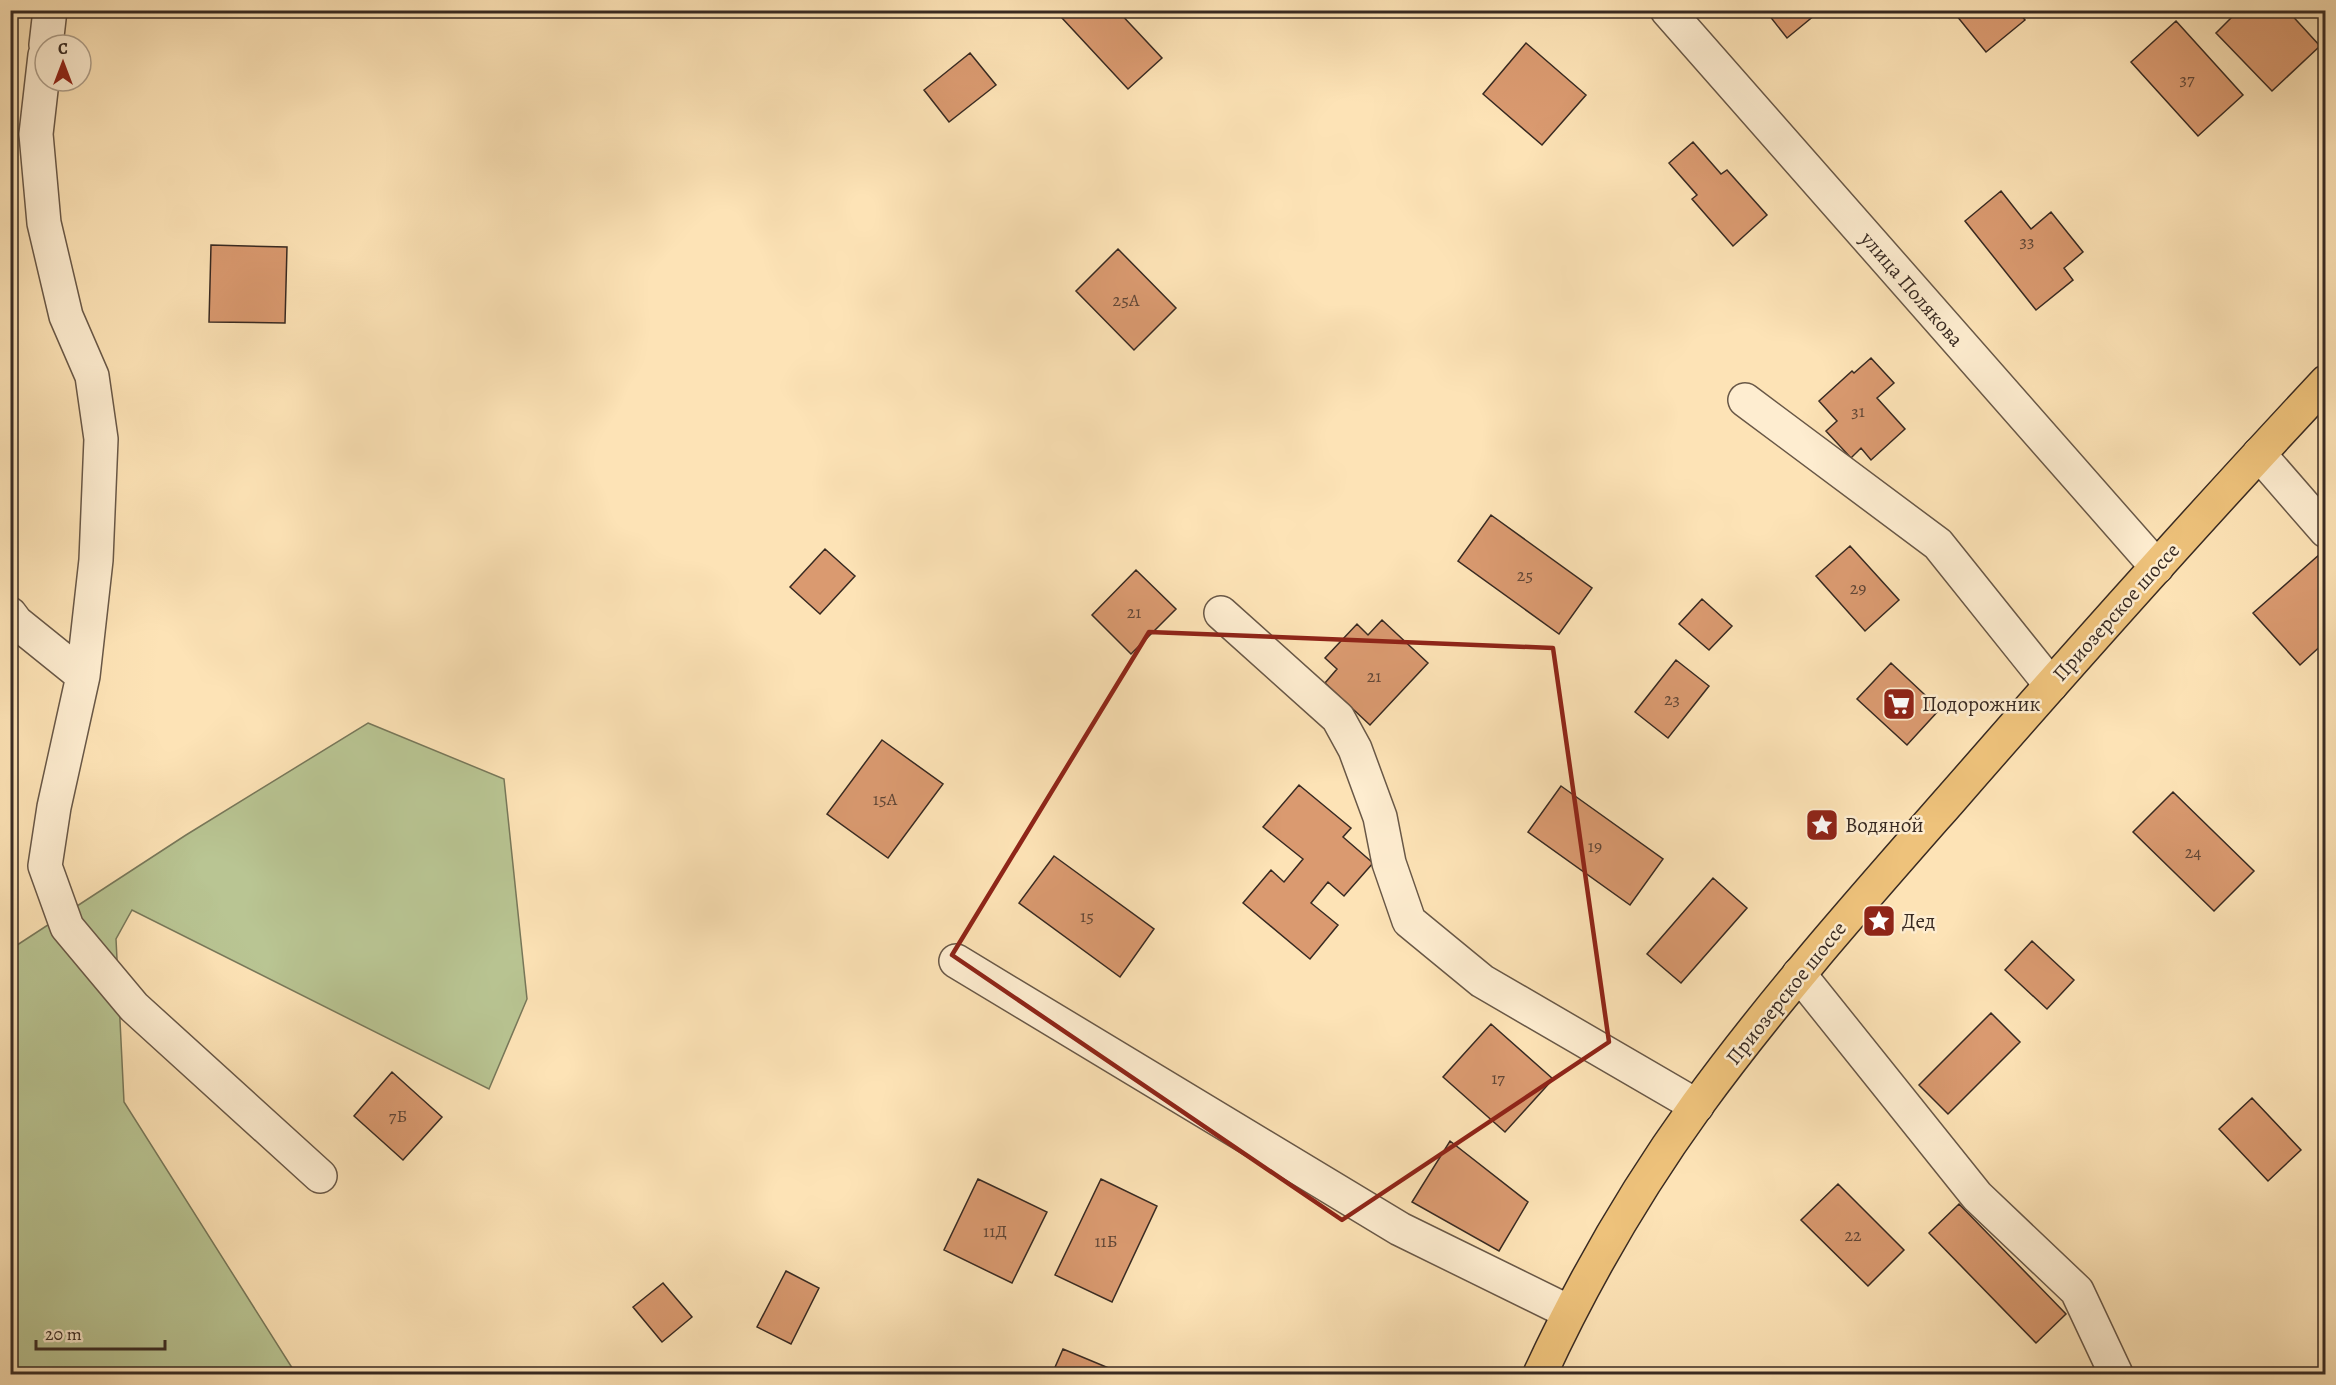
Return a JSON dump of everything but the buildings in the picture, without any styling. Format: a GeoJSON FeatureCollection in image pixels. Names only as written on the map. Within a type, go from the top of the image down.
{"type":"FeatureCollection","features":[{"type":"Feature","properties":{"kind":"main road","name":"Приозерское шоссе"},"geometry":{"type":"LineString","coordinates":[[1540,1374],[1569,1312],[1641,1190],[1697,1106],[1798,974],[2051,685],[2325,382]]}},
{"type":"Feature","properties":{"kind":"street"},"geometry":{"type":"LineString","coordinates":[[47,33],[50,10]]}},
{"type":"Feature","properties":{"kind":"street","name":"улица Полякова"},"geometry":{"type":"LineString","coordinates":[[1668,10],[2157,567]]}},
{"type":"Feature","properties":{"kind":"street"},"geometry":{"type":"LineString","coordinates":[[41,93],[36,134],[44,223],[66,316],[92,376],[101,439],[96,560],[83,676],[54,807],[45,866],[67,927],[134,1007],[320,1176]]}},
{"type":"Feature","properties":{"kind":"street"},"geometry":{"type":"LineString","coordinates":[[1745,400],[1938,544],[2051,685]]}},
{"type":"Feature","properties":{"kind":"street"},"geometry":{"type":"LineString","coordinates":[[2259,454],[2325,531]]}},
{"type":"Feature","properties":{"kind":"street"},"geometry":{"type":"LineString","coordinates":[[10,614],[16,622],[83,676]]}},
{"type":"Feature","properties":{"kind":"street"},"geometry":{"type":"LineString","coordinates":[[1221,614],[1338,718],[1355,749],[1380,817],[1389,863],[1408,921],[1482,981],[1697,1106]]}},
{"type":"Feature","properties":{"kind":"street"},"geometry":{"type":"LineString","coordinates":[[956,961],[1400,1229],[1569,1312]]}},
{"type":"Feature","properties":{"kind":"street"},"geometry":{"type":"LineString","coordinates":[[1798,974],[1977,1196],[2077,1291],[2116,1374]]}},
{"type":"Feature","properties":{"kind":"highlighted area"},"geometry":{"type":"Polygon","coordinates":[[[1149,632],[1553,648],[1609,1042],[1342,1220],[952,955],[1149,632]]]}},
{"type":"Feature","properties":{"kind":"green space"},"geometry":{"type":"Polygon","coordinates":[[[368,723],[504,779],[527,999],[489,1089],[132,910],[116,939],[124,1102],[296,1374],[11,1374],[11,949],[186,835],[368,723]]]}},
{"type":"Feature","properties":{"kind":"place","name":"Подорожник"},"geometry":{"type":"Point","coordinates":[1899,704]}},
{"type":"Feature","properties":{"kind":"place","name":"Водяной"},"geometry":{"type":"Point","coordinates":[1822,825]}},
{"type":"Feature","properties":{"kind":"place","name":"Дед"},"geometry":{"type":"Point","coordinates":[1879,921]}}]}
